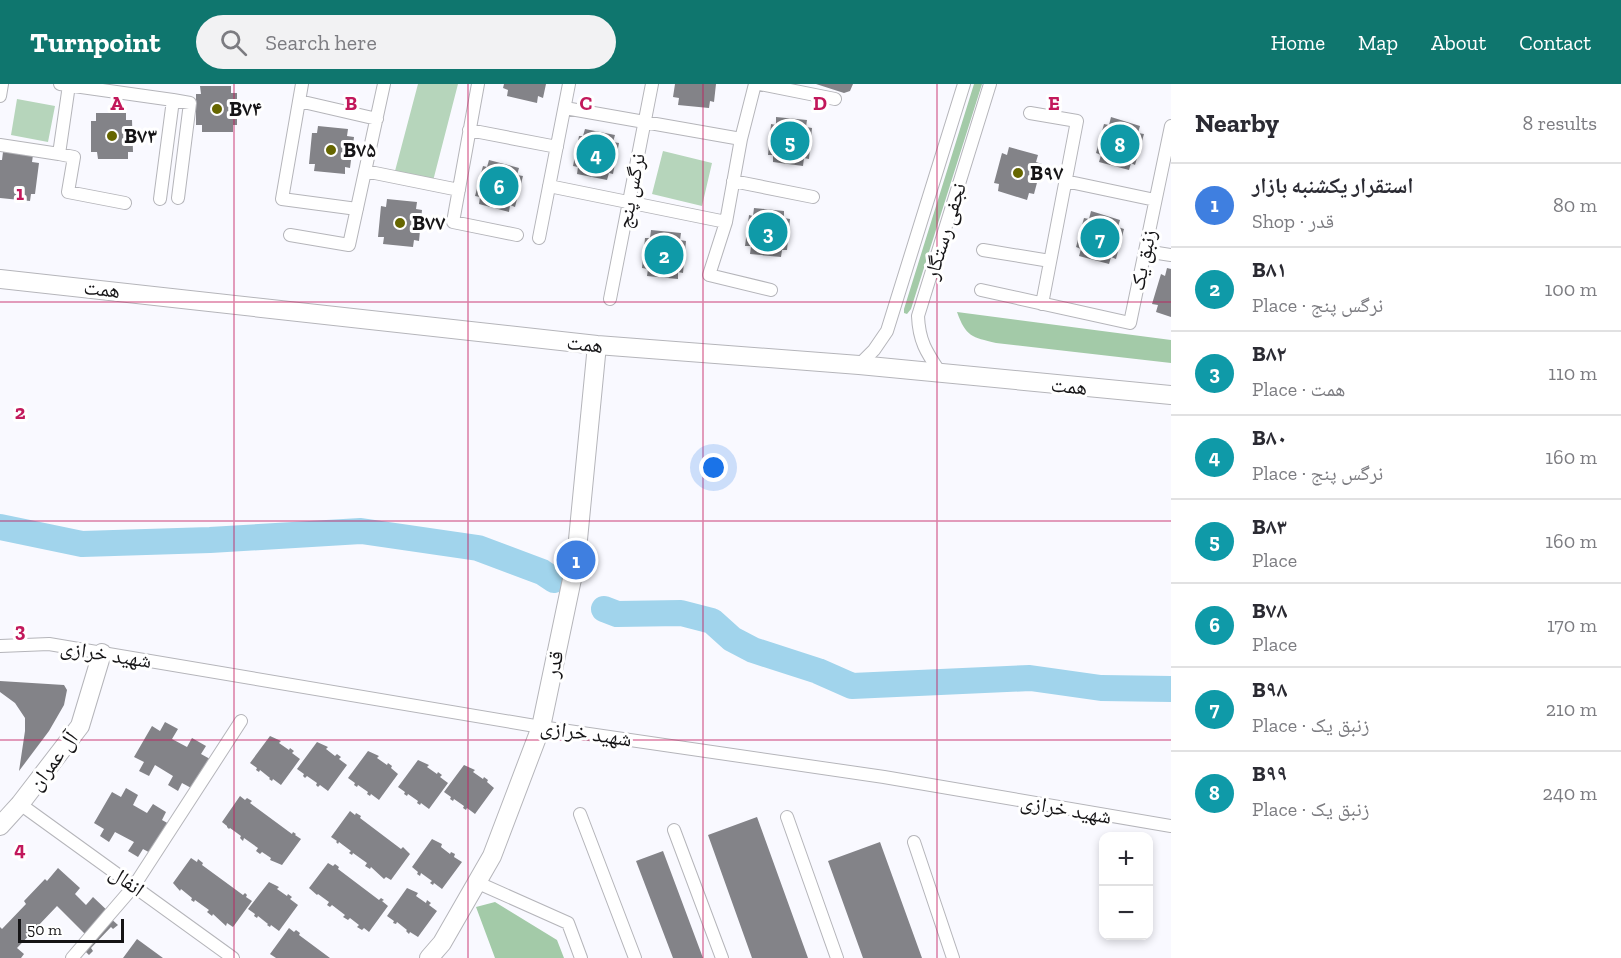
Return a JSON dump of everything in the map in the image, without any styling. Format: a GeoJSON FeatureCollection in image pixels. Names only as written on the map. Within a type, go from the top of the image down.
{"type":"FeatureCollection","features":[{"type":"Feature","properties":{"kind":"street"},"geometry":{"type":"LineString","coordinates":[[0,96],[2,84]]}},
{"type":"Feature","properties":{"kind":"street"},"geometry":{"type":"LineString","coordinates":[[302,84],[282,199],[357,209]]}},
{"type":"Feature","properties":{"kind":"street"},"geometry":{"type":"LineString","coordinates":[[290,236],[350,245],[384,84]]}},
{"type":"Feature","properties":{"kind":"street"},"geometry":{"type":"LineString","coordinates":[[478,84],[453,222],[517,235]]}},
{"type":"Feature","properties":{"kind":"street"},"geometry":{"type":"LineString","coordinates":[[538,238],[569,84]]}},
{"type":"Feature","properties":{"kind":"street","name":"نرگس پنج"},"geometry":{"type":"LineString","coordinates":[[610,299],[652,84]]}},
{"type":"Feature","properties":{"kind":"street"},"geometry":{"type":"LineString","coordinates":[[755,84],[741,139],[726,222],[709,275],[771,290]]}},
{"type":"Feature","properties":{"kind":"street"},"geometry":{"type":"LineString","coordinates":[[760,84],[835,99]]}},
{"type":"Feature","properties":{"kind":"street","name":"نجفی رستگار"},"geometry":{"type":"LineString","coordinates":[[859,365],[874,350],[887,331],[964,84]]}},
{"type":"Feature","properties":{"kind":"street","name":"نجفی رستگار"},"geometry":{"type":"LineString","coordinates":[[941,374],[924,348],[919,333],[918,316],[990,84]]}},
{"type":"Feature","properties":{"kind":"street"},"geometry":{"type":"LineString","coordinates":[[59,154],[65,85],[147,90],[173,100],[190,103],[178,198]]}},
{"type":"Feature","properties":{"kind":"street"},"geometry":{"type":"LineString","coordinates":[[160,199],[173,100]]}},
{"type":"Feature","properties":{"kind":"street"},"geometry":{"type":"LineString","coordinates":[[299,101],[376,119]]}},
{"type":"Feature","properties":{"kind":"street"},"geometry":{"type":"LineString","coordinates":[[565,108],[741,139]]}},
{"type":"Feature","properties":{"kind":"street"},"geometry":{"type":"LineString","coordinates":[[981,290],[1042,304],[1077,122],[1030,113]]}},
{"type":"Feature","properties":{"kind":"street","name":"زنبق یک"},"geometry":{"type":"LineString","coordinates":[[1042,304],[1130,323],[1171,126]]}},
{"type":"Feature","properties":{"kind":"street"},"geometry":{"type":"LineString","coordinates":[[469,130],[557,147]]}},
{"type":"Feature","properties":{"kind":"street"},"geometry":{"type":"LineString","coordinates":[[0,145],[74,157],[68,192],[125,203]]}},
{"type":"Feature","properties":{"kind":"street"},"geometry":{"type":"LineString","coordinates":[[366,171],[459,190]]}},
{"type":"Feature","properties":{"kind":"street"},"geometry":{"type":"LineString","coordinates":[[733,181],[813,197]]}},
{"type":"Feature","properties":{"kind":"street"},"geometry":{"type":"LineString","coordinates":[[1065,181],[1155,200]]}},
{"type":"Feature","properties":{"kind":"street"},"geometry":{"type":"LineString","coordinates":[[549,186],[726,222]]}},
{"type":"Feature","properties":{"kind":"street"},"geometry":{"type":"LineString","coordinates":[[983,250],[1050,261]]}},
{"type":"Feature","properties":{"kind":"street"},"geometry":{"type":"LineString","coordinates":[[1145,251],[1171,255]]}},
{"type":"Feature","properties":{"kind":"street","name":"همت"},"geometry":{"type":"LineString","coordinates":[[0,279],[597,345],[859,365],[1171,395]]}},
{"type":"Feature","properties":{"kind":"street","name":"قدر"},"geometry":{"type":"LineString","coordinates":[[429,958],[442,943],[492,855],[541,727],[576,560],[597,345]]}},
{"type":"Feature","properties":{"kind":"street","name":"شهید خرازی"},"geometry":{"type":"LineString","coordinates":[[0,646],[48,644],[541,727],[884,777],[1171,826]]}},
{"type":"Feature","properties":{"kind":"street","name":"آل عمران"},"geometry":{"type":"LineString","coordinates":[[0,826],[20,804],[80,726],[102,653]]}},
{"type":"Feature","properties":{"kind":"street"},"geometry":{"type":"LineString","coordinates":[[72,958],[134,886],[241,721]]}},
{"type":"Feature","properties":{"kind":"street","name":"انفال"},"geometry":{"type":"LineString","coordinates":[[20,804],[233,958]]}},
{"type":"Feature","properties":{"kind":"street"},"geometry":{"type":"LineString","coordinates":[[580,814],[634,958]]}},
{"type":"Feature","properties":{"kind":"street"},"geometry":{"type":"LineString","coordinates":[[787,817],[837,958]]}},
{"type":"Feature","properties":{"kind":"street"},"geometry":{"type":"LineString","coordinates":[[674,830],[722,958]]}},
{"type":"Feature","properties":{"kind":"street"},"geometry":{"type":"LineString","coordinates":[[914,842],[954,958]]}},
{"type":"Feature","properties":{"kind":"street"},"geometry":{"type":"LineString","coordinates":[[476,882],[568,923],[580,958]]}},
{"type":"Feature","properties":{"kind":"green space"},"geometry":{"type":"Polygon","coordinates":[[[418,84],[458,84],[433,181],[395,171],[418,84]]]}},
{"type":"Feature","properties":{"kind":"green space"},"geometry":{"type":"Polygon","coordinates":[[[974,84],[982,84],[911,309],[907,314],[904,313],[904,309],[974,84]]]}},
{"type":"Feature","properties":{"kind":"green space"},"geometry":{"type":"Polygon","coordinates":[[[17,99],[55,106],[48,142],[11,135],[17,99]]]}},
{"type":"Feature","properties":{"kind":"green space"},"geometry":{"type":"Polygon","coordinates":[[[663,151],[712,163],[702,206],[652,194],[663,151]]]}},
{"type":"Feature","properties":{"kind":"green space"},"geometry":{"type":"Polygon","coordinates":[[[957,312],[1171,340],[1171,363],[996,343],[971,335],[964,327],[957,312]]]}},
{"type":"Feature","properties":{"kind":"green space"},"geometry":{"type":"Polygon","coordinates":[[[495,902],[557,940],[564,958],[495,958],[476,907],[495,902]]]}},
{"type":"Feature","properties":{"kind":"building"},"geometry":{"type":"Polygon","coordinates":[[[504,84],[546,84],[543,98],[538,96],[537,103],[507,96],[508,90],[503,88],[504,84]]]}},
{"type":"Feature","properties":{"kind":"building"},"geometry":{"type":"Polygon","coordinates":[[[675,84],[716,84],[714,102],[710,101],[709,108],[678,105],[679,98],[673,97],[675,84]]]}},
{"type":"Feature","properties":{"kind":"building"},"geometry":{"type":"Polygon","coordinates":[[[816,84],[853,84],[850,91],[844,93],[816,84]]]}},
{"type":"Feature","properties":{"kind":"building","name":"B۷۴"},"geometry":{"type":"Polygon","coordinates":[[[200,86],[231,86],[231,93],[237,93],[237,125],[233,125],[233,132],[202,132],[202,125],[196,125],[196,94],[201,94],[200,86]]]}},
{"type":"Feature","properties":{"kind":"building","name":"B۷۳"},"geometry":{"type":"Polygon","coordinates":[[[96,113],[126,113],[126,120],[132,120],[133,152],[128,152],[128,159],[98,159],[97,152],[91,152],[91,121],[96,121],[96,113]]]}},
{"type":"Feature","properties":{"kind":"building"},"geometry":{"type":"Polygon","coordinates":[[[776,117],[807,120],[806,127],[812,128],[809,159],[804,158],[803,166],[773,162],[773,155],[768,155],[771,124],[776,125],[776,117]]]}},
{"type":"Feature","properties":{"kind":"building"},"geometry":{"type":"Polygon","coordinates":[[[1111,117],[1140,126],[1138,133],[1144,134],[1135,165],[1131,163],[1129,170],[1099,162],[1101,155],[1096,153],[1104,124],[1109,125],[1111,117]]]}},
{"type":"Feature","properties":{"kind":"building","name":"B۷۵"},"geometry":{"type":"Polygon","coordinates":[[[318,126],[348,129],[347,136],[354,137],[350,168],[345,167],[345,174],[314,171],[315,164],[309,164],[312,133],[317,133],[318,126]]]}},
{"type":"Feature","properties":{"kind":"building"},"geometry":{"type":"Polygon","coordinates":[[[585,129],[615,135],[613,142],[619,143],[613,174],[609,173],[607,180],[577,174],[578,167],[573,166],[579,136],[583,136],[585,129]]]}},
{"type":"Feature","properties":{"kind":"building","name":"B۹۷"},"geometry":{"type":"Polygon","coordinates":[[[1009,147],[1038,155],[1036,162],[1042,164],[1034,194],[1029,193],[1027,200],[998,191],[999,184],[994,183],[1002,153],[1007,155],[1009,147]]]}},
{"type":"Feature","properties":{"kind":"building"},"geometry":{"type":"Polygon","coordinates":[[[3,152],[33,155],[32,162],[39,163],[35,194],[31,194],[30,201],[0,198],[0,160],[2,160],[3,152]]]}},
{"type":"Feature","properties":{"kind":"building"},"geometry":{"type":"Polygon","coordinates":[[[489,160],[519,168],[517,175],[523,176],[515,207],[510,205],[509,212],[479,204],[480,197],[475,196],[483,166],[487,167],[489,160]]]}},
{"type":"Feature","properties":{"kind":"building","name":"B۷۷"},"geometry":{"type":"Polygon","coordinates":[[[387,199],[417,202],[416,209],[422,210],[419,241],[414,240],[413,247],[383,244],[384,237],[378,237],[381,206],[386,207],[387,199]]]}},
{"type":"Feature","properties":{"kind":"building"},"geometry":{"type":"Polygon","coordinates":[[[754,208],[784,211],[784,218],[790,219],[787,250],[782,250],[781,257],[750,254],[751,246],[745,246],[749,215],[753,216],[754,208]]]}},
{"type":"Feature","properties":{"kind":"building"},"geometry":{"type":"Polygon","coordinates":[[[1091,211],[1120,220],[1118,227],[1124,229],[1116,259],[1111,257],[1109,264],[1079,256],[1081,249],[1076,247],[1084,218],[1089,219],[1091,211]]]}},
{"type":"Feature","properties":{"kind":"building"},"geometry":{"type":"Polygon","coordinates":[[[651,230],[681,233],[680,240],[686,241],[683,273],[678,272],[678,279],[647,276],[648,269],[642,268],[645,238],[650,238],[651,230]]]}},
{"type":"Feature","properties":{"kind":"building"},"geometry":{"type":"Polygon","coordinates":[[[1167,268],[1171,269],[1171,317],[1156,312],[1158,305],[1152,304],[1161,274],[1165,276],[1167,268]]]}},
{"type":"Feature","properties":{"kind":"building"},"geometry":{"type":"Polygon","coordinates":[[[0,681],[64,685],[67,690],[64,705],[49,731],[19,771],[25,718],[15,703],[0,692],[0,681]]]}},
{"type":"Feature","properties":{"kind":"building"},"geometry":{"type":"Polygon","coordinates":[[[165,722],[178,729],[172,739],[187,747],[192,738],[206,746],[201,754],[210,759],[193,789],[182,783],[178,791],[168,785],[173,776],[155,765],[149,776],[139,771],[144,762],[134,757],[152,726],[160,731],[165,722]]]}},
{"type":"Feature","properties":{"kind":"building"},"geometry":{"type":"Polygon","coordinates":[[[270,736],[281,741],[279,743],[294,751],[292,753],[300,759],[281,785],[269,779],[260,770],[259,772],[256,770],[257,768],[250,763],[270,736]]]}},
{"type":"Feature","properties":{"kind":"building"},"geometry":{"type":"Polygon","coordinates":[[[317,742],[328,747],[326,749],[335,756],[337,754],[341,757],[339,759],[347,765],[328,791],[320,785],[318,787],[317,783],[307,776],[305,778],[304,774],[297,769],[317,742]]]}},
{"type":"Feature","properties":{"kind":"building"},"geometry":{"type":"Polygon","coordinates":[[[368,751],[379,756],[377,758],[392,766],[391,768],[398,774],[379,800],[367,794],[368,792],[358,785],[357,787],[354,785],[355,783],[348,778],[368,751]]]}},
{"type":"Feature","properties":{"kind":"building"},"geometry":{"type":"Polygon","coordinates":[[[418,760],[429,765],[427,767],[442,775],[440,777],[448,783],[429,809],[417,803],[418,801],[408,794],[407,796],[404,794],[405,792],[398,787],[418,760]]]}},
{"type":"Feature","properties":{"kind":"building"},"geometry":{"type":"Polygon","coordinates":[[[464,765],[475,770],[473,772],[488,780],[487,782],[494,788],[475,814],[463,808],[464,806],[454,799],[453,801],[450,799],[451,797],[444,792],[464,765]]]}},
{"type":"Feature","properties":{"kind":"building"},"geometry":{"type":"Polygon","coordinates":[[[126,788],[138,795],[133,805],[147,813],[153,804],[166,812],[162,820],[171,825],[154,855],[143,849],[138,857],[128,851],[134,842],[115,832],[109,842],[100,836],[104,829],[94,823],[112,792],[121,797],[126,788]]]}},
{"type":"Feature","properties":{"kind":"building"},"geometry":{"type":"Polygon","coordinates":[[[240,796],[252,801],[250,803],[301,839],[282,865],[270,860],[271,858],[262,852],[260,854],[256,851],[258,848],[244,838],[243,841],[241,836],[222,822],[240,796]]]}},
{"type":"Feature","properties":{"kind":"building"},"geometry":{"type":"Polygon","coordinates":[[[350,811],[361,816],[360,818],[410,854],[391,880],[386,877],[384,879],[371,867],[370,869],[365,866],[367,863],[353,853],[352,855],[349,853],[351,851],[331,837],[350,811]]]}},
{"type":"Feature","properties":{"kind":"building"},"geometry":{"type":"Polygon","coordinates":[[[757,817],[808,958],[752,958],[708,835],[757,817]]]}},
{"type":"Feature","properties":{"kind":"building"},"geometry":{"type":"Polygon","coordinates":[[[432,839],[442,844],[441,847],[450,854],[451,852],[455,854],[454,857],[462,862],[442,889],[430,883],[432,881],[421,873],[420,876],[417,874],[418,872],[412,867],[432,839]]]}},
{"type":"Feature","properties":{"kind":"building"},"geometry":{"type":"Polygon","coordinates":[[[880,842],[922,958],[863,958],[828,861],[880,842]]]}},
{"type":"Feature","properties":{"kind":"building"},"geometry":{"type":"Polygon","coordinates":[[[663,851],[703,958],[673,958],[636,861],[663,851]]]}},
{"type":"Feature","properties":{"kind":"building"},"geometry":{"type":"Polygon","coordinates":[[[191,858],[197,862],[198,859],[203,863],[202,865],[243,895],[245,893],[246,897],[252,901],[233,927],[227,923],[226,926],[213,914],[212,916],[207,912],[209,910],[195,900],[194,902],[191,900],[192,898],[181,889],[180,891],[173,883],[191,858]]]}},
{"type":"Feature","properties":{"kind":"building"},"geometry":{"type":"Polygon","coordinates":[[[328,863],[333,866],[335,864],[339,867],[338,869],[379,900],[381,898],[384,900],[382,901],[388,906],[369,932],[357,927],[359,925],[350,918],[348,920],[343,917],[345,915],[332,905],[330,907],[327,905],[329,902],[309,888],[328,863]]]}},
{"type":"Feature","properties":{"kind":"building"},"geometry":{"type":"Polygon","coordinates":[[[58,868],[80,888],[75,894],[86,905],[93,897],[111,914],[109,917],[118,925],[113,929],[111,927],[91,948],[93,951],[89,955],[80,946],[82,944],[79,941],[85,934],[57,906],[17,948],[24,954],[21,958],[0,958],[0,927],[2,929],[26,904],[24,901],[58,868]]]}},
{"type":"Feature","properties":{"kind":"building"},"geometry":{"type":"Polygon","coordinates":[[[269,882],[279,887],[277,889],[287,896],[288,894],[292,897],[290,899],[298,905],[279,931],[267,925],[258,916],[257,918],[254,916],[255,914],[248,909],[269,882]]]}},
{"type":"Feature","properties":{"kind":"building"},"geometry":{"type":"Polygon","coordinates":[[[407,888],[418,893],[416,896],[426,903],[427,900],[431,903],[429,905],[437,911],[418,937],[410,932],[409,934],[407,930],[397,922],[393,923],[394,921],[387,916],[407,888]]]}},
{"type":"Feature","properties":{"kind":"building"},"geometry":{"type":"Polygon","coordinates":[[[289,928],[294,932],[296,930],[300,933],[299,935],[330,958],[276,958],[270,954],[289,928]]]}},
{"type":"Feature","properties":{"kind":"building"},"geometry":{"type":"Polygon","coordinates":[[[137,939],[163,958],[123,958],[137,939]]]}},
{"type":"Feature","properties":{"kind":"waterway"},"geometry":{"type":"LineString","coordinates":[[0,527],[82,544],[210,540],[361,531],[478,548],[542,572],[554,580]]}},
{"type":"Feature","properties":{"kind":"waterway"},"geometry":{"type":"LineString","coordinates":[[604,609],[617,614],[681,613],[712,621],[732,639],[753,650],[818,671],[852,686],[1030,678],[1101,688],[1171,689]]}},
{"type":"Feature","properties":{"kind":"place","name":"B۷۴"},"geometry":{"type":"Point","coordinates":[217,109]}},
{"type":"Feature","properties":{"kind":"place","name":"B۷۳"},"geometry":{"type":"Point","coordinates":[112,136]}},
{"type":"Feature","properties":{"kind":"place","name":"B۸۳"},"geometry":{"type":"Point","coordinates":[790,141]}},
{"type":"Feature","properties":{"kind":"place","name":"B۹۹"},"geometry":{"type":"Point","coordinates":[1120,144]}},
{"type":"Feature","properties":{"kind":"place","name":"B۷۵"},"geometry":{"type":"Point","coordinates":[331,150]}},
{"type":"Feature","properties":{"kind":"place","name":"B۸۰"},"geometry":{"type":"Point","coordinates":[596,154]}},
{"type":"Feature","properties":{"kind":"place","name":"B۹۷"},"geometry":{"type":"Point","coordinates":[1018,173]}},
{"type":"Feature","properties":{"kind":"place","name":"B۷۸"},"geometry":{"type":"Point","coordinates":[499,186]}},
{"type":"Feature","properties":{"kind":"place","name":"B۷۷"},"geometry":{"type":"Point","coordinates":[400,223]}},
{"type":"Feature","properties":{"kind":"place","name":"B۸۲"},"geometry":{"type":"Point","coordinates":[768,232]}},
{"type":"Feature","properties":{"kind":"place","name":"B۹۸"},"geometry":{"type":"Point","coordinates":[1100,238]}},
{"type":"Feature","properties":{"kind":"place","name":"B۸۱"},"geometry":{"type":"Point","coordinates":[664,255]}},
{"type":"Feature","properties":{"kind":"place","name":"استقرار یکشنبه بازار"},"geometry":{"type":"Point","coordinates":[576,560]}}]}
